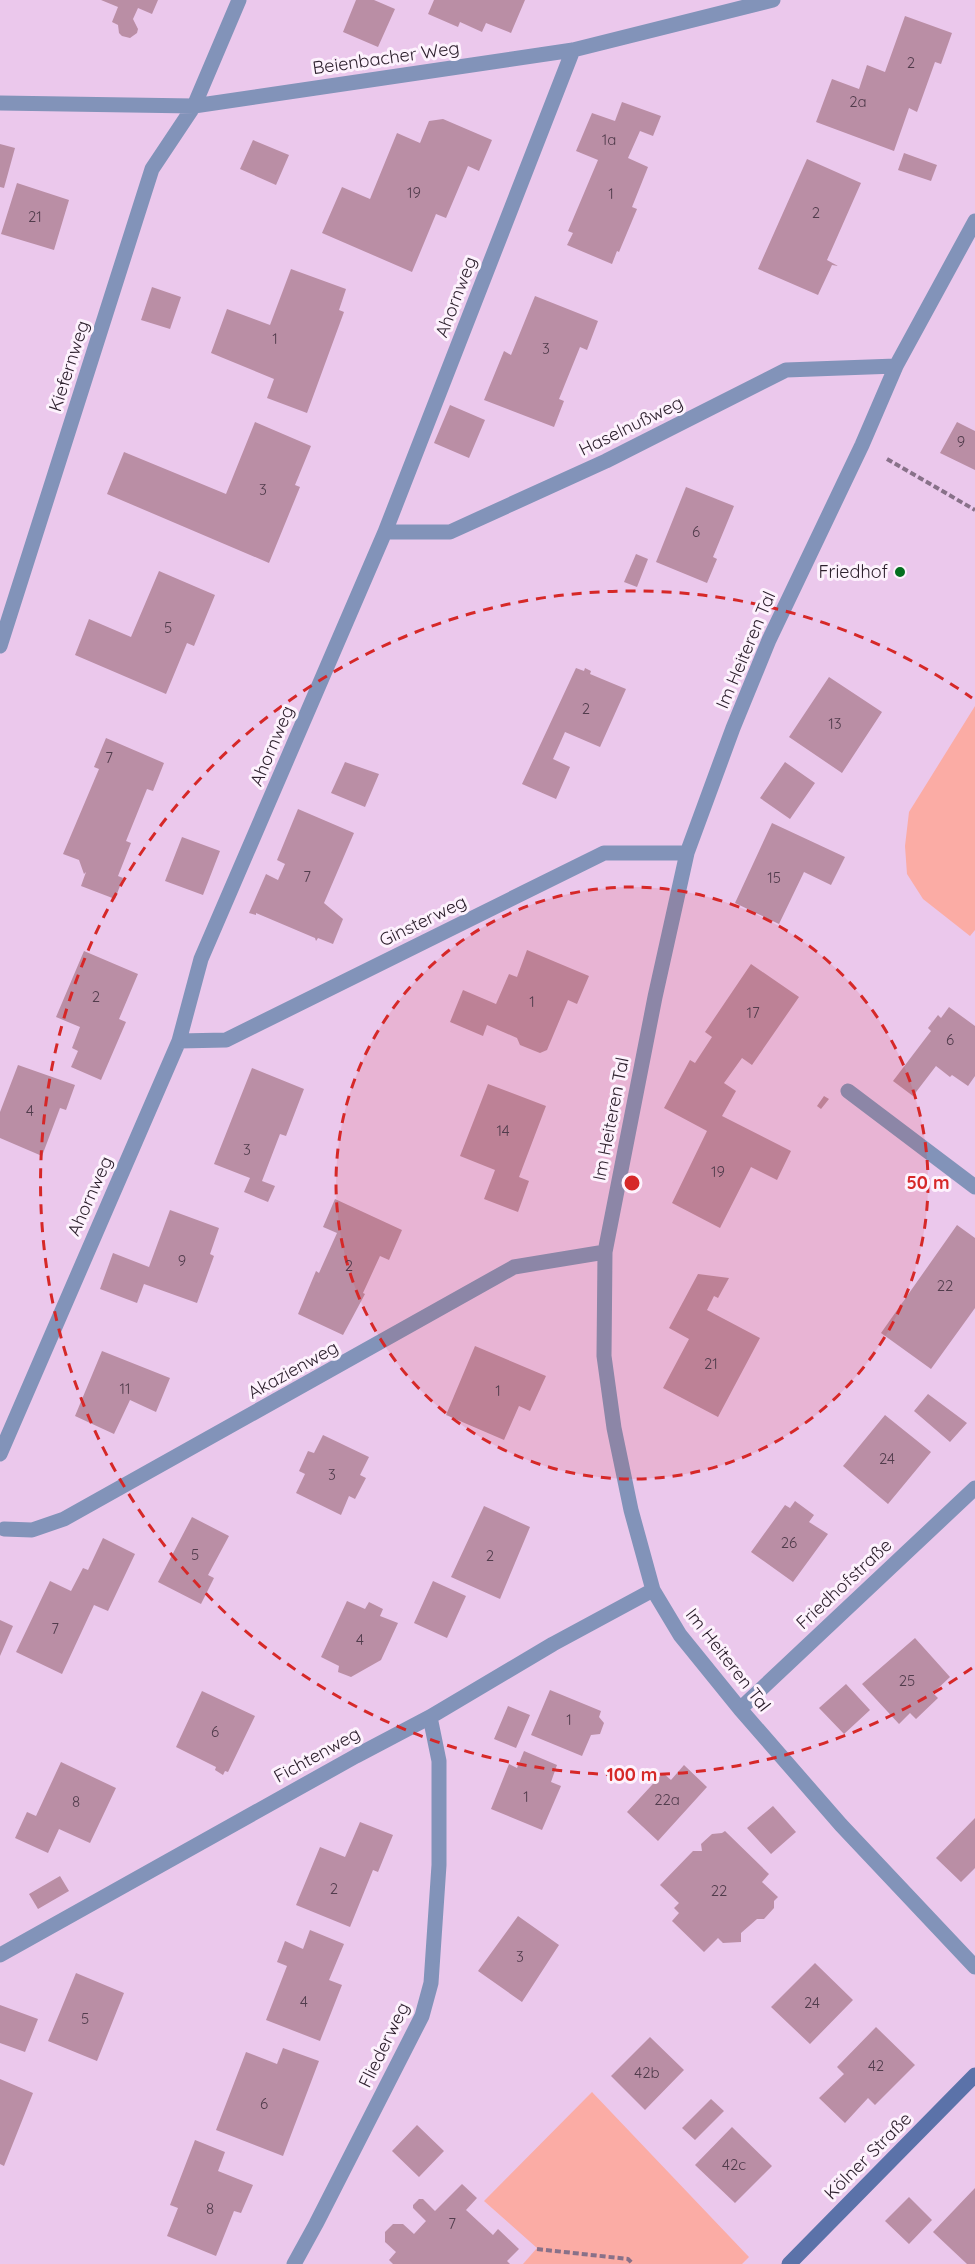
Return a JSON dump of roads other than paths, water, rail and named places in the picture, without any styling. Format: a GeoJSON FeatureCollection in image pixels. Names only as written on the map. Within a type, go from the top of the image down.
{"type":"FeatureCollection","features":[{"type":"Feature","properties":{"kind":"main road","name":"Kölner Straße"},"geometry":{"type":"LineString","coordinates":[[789,2264],[975,2075]]}},
{"type":"Feature","properties":{"kind":"street","name":"Kiefernweg"},"geometry":{"type":"LineString","coordinates":[[0,646],[152,169],[194,106],[239,0]]}},
{"type":"Feature","properties":{"kind":"street","name":"Beienbacher Weg"},"geometry":{"type":"LineString","coordinates":[[0,104],[194,106],[573,50],[772,0]]}},
{"type":"Feature","properties":{"kind":"street","name":"Ahornweg"},"geometry":{"type":"LineString","coordinates":[[0,1454],[179,1041],[201,959],[385,532],[573,50]]}},
{"type":"Feature","properties":{"kind":"street","name":"Im Heiteren Tal"},"geometry":{"type":"LineString","coordinates":[[975,221],[896,366],[862,444],[769,640],[733,728],[687,853],[655,997],[605,1252],[604,1356],[614,1428],[631,1510],[653,1590],[680,1635],[841,1825],[975,1967]]}},
{"type":"Feature","properties":{"kind":"street","name":"Haselnußweg"},"geometry":{"type":"LineString","coordinates":[[385,532],[450,532],[606,461],[786,370],[896,366]]}},
{"type":"Feature","properties":{"kind":"street","name":"Ginsterweg"},"geometry":{"type":"LineString","coordinates":[[179,1041],[226,1040],[604,853],[687,853]]}},
{"type":"Feature","properties":{"kind":"street"},"geometry":{"type":"LineString","coordinates":[[848,1091],[975,1187]]}},
{"type":"Feature","properties":{"kind":"street","name":"Akazienweg"},"geometry":{"type":"LineString","coordinates":[[1,1528],[32,1530],[64,1519],[514,1267],[605,1252]]}},
{"type":"Feature","properties":{"kind":"street","name":"Friedhofstraße"},"geometry":{"type":"LineString","coordinates":[[740,1708],[975,1488]]}},
{"type":"Feature","properties":{"kind":"street","name":"Fichtenweg"},"geometry":{"type":"LineString","coordinates":[[0,1955],[430,1717],[553,1644],[653,1590]]}},
{"type":"Feature","properties":{"kind":"street","name":"Fliederweg"},"geometry":{"type":"LineString","coordinates":[[294,2264],[422,2016],[431,1983],[440,1865],[439,1761],[430,1717]]}},
{"type":"Feature","properties":{"kind":"place","name":"Friedhof"},"geometry":{"type":"Point","coordinates":[900,572]}}]}
